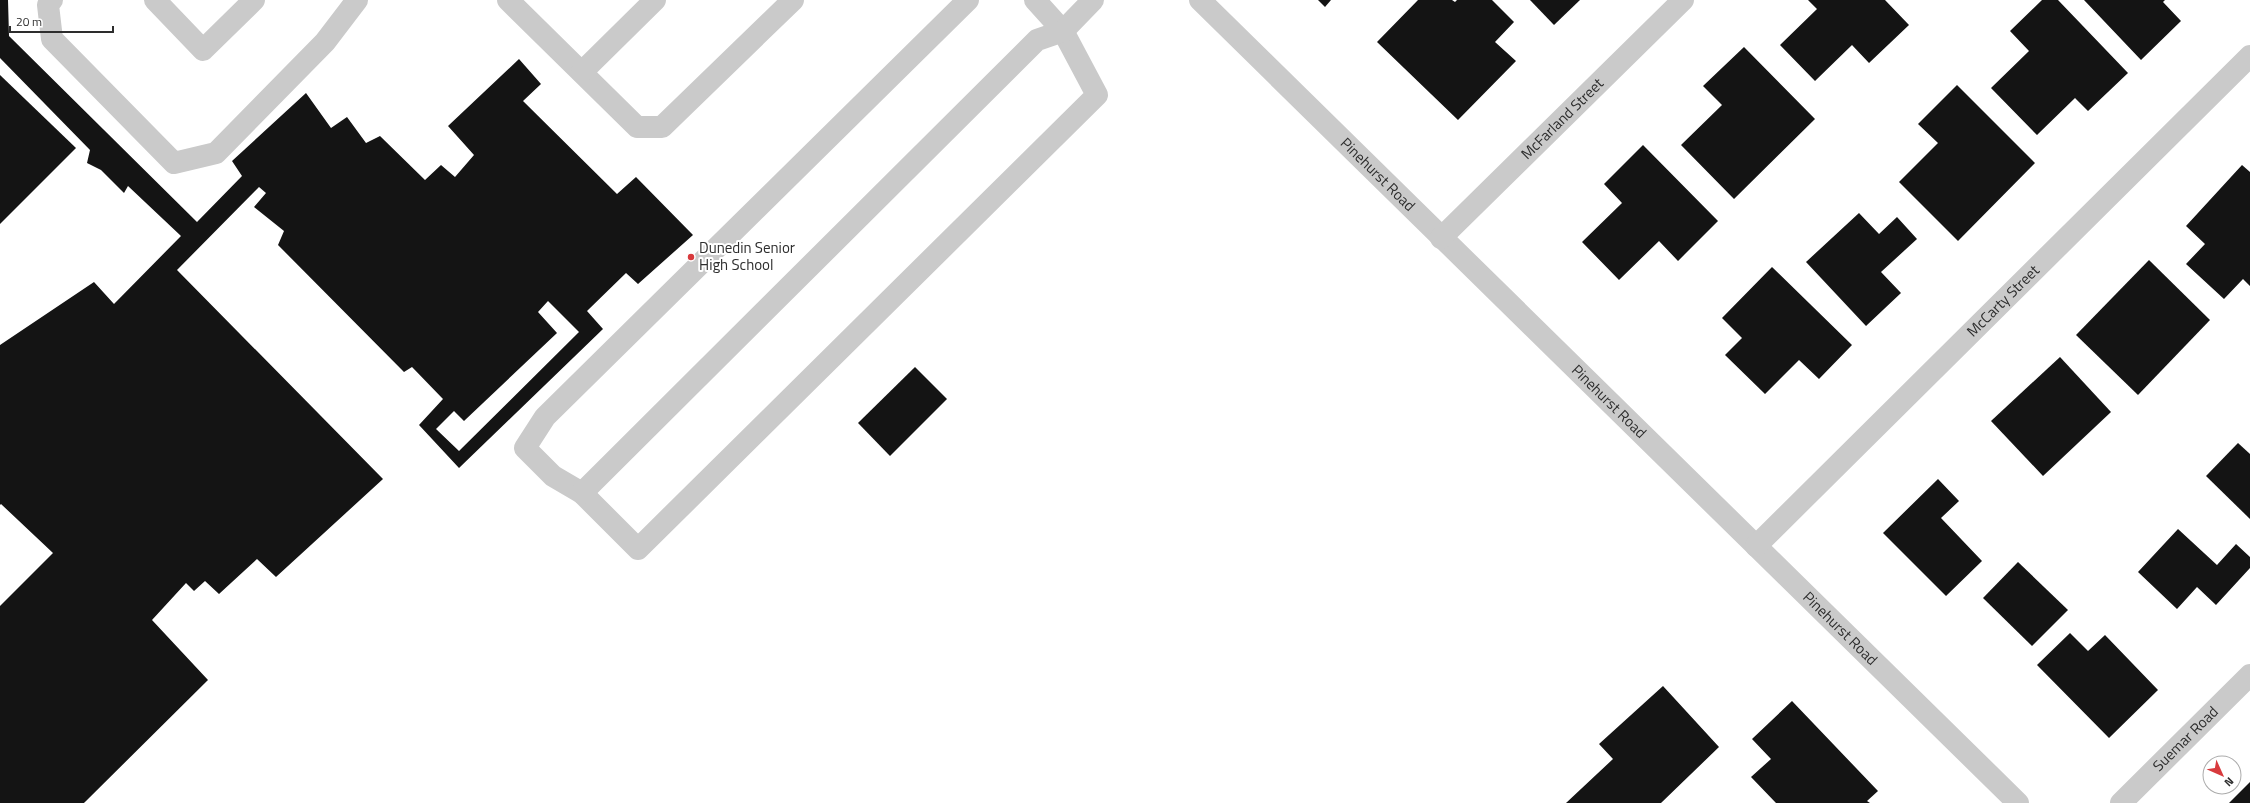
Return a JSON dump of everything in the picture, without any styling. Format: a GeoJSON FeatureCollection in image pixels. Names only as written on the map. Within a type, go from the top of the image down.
{"type":"FeatureCollection","features":[{"type":"Feature","properties":{"kind":"street"},"geometry":{"type":"LineString","coordinates":[[52,0],[48,5],[52,39],[174,163],[216,153],[325,42],[357,0]]}},
{"type":"Feature","properties":{"kind":"street"},"geometry":{"type":"LineString","coordinates":[[155,0],[203,50],[254,0]]}},
{"type":"Feature","properties":{"kind":"street"},"geometry":{"type":"LineString","coordinates":[[582,72],[655,0]]}},
{"type":"Feature","properties":{"kind":"street"},"geometry":{"type":"LineString","coordinates":[[518,3],[582,72],[636,127],[662,127],[793,0]]}},
{"type":"Feature","properties":{"kind":"street"},"geometry":{"type":"LineString","coordinates":[[968,0],[545,417],[525,448],[554,476],[582,493],[638,549],[1097,96],[1063,31],[1036,0]]}},
{"type":"Feature","properties":{"kind":"street"},"geometry":{"type":"LineString","coordinates":[[582,493],[1037,40],[1063,31],[1093,0]]}},
{"type":"Feature","properties":{"kind":"street","name":"Pinehurst Road"},"geometry":{"type":"LineString","coordinates":[[1200,0],[2018,803]]}},
{"type":"Feature","properties":{"kind":"street","name":"McFarland Street"},"geometry":{"type":"LineString","coordinates":[[1441,238],[1683,0]]}},
{"type":"Feature","properties":{"kind":"street","name":"McCarty Street"},"geometry":{"type":"LineString","coordinates":[[1756,546],[2250,56]]}},
{"type":"Feature","properties":{"kind":"street","name":"Suemar Road"},"geometry":{"type":"LineString","coordinates":[[2121,803],[2250,675]]}},
{"type":"Feature","properties":{"kind":"building"},"geometry":{"type":"Polygon","coordinates":[[[0,0],[8,0],[9,36],[197,222],[242,176],[232,161],[306,93],[331,128],[347,117],[366,143],[380,136],[425,180],[441,165],[455,177],[474,155],[448,126],[519,59],[541,84],[523,101],[617,194],[636,177],[693,235],[638,284],[626,273],[587,311],[603,329],[459,468],[419,425],[443,399],[412,367],[404,372],[278,245],[284,231],[254,207],[266,193],[259,187],[177,270],[383,479],[276,577],[257,559],[219,594],[205,581],[194,591],[186,583],[152,620],[208,680],[84,803],[0,803],[0,606],[53,553],[1,504],[0,505],[0,345],[94,282],[114,304],[181,236],[128,186],[124,193],[101,170],[87,163],[90,150],[0,58],[0,0]],[[548,301],[538,312],[557,333],[464,421],[454,411],[436,429],[459,451],[579,332],[548,301]]]}},
{"type":"Feature","properties":{"kind":"building"},"geometry":{"type":"Polygon","coordinates":[[[1318,0],[1331,0],[1325,7],[1318,0]]]}},
{"type":"Feature","properties":{"kind":"building"},"geometry":{"type":"Polygon","coordinates":[[[1418,0],[1452,0],[1455,2],[1457,0],[1492,0],[1514,22],[1495,42],[1516,61],[1458,120],[1377,42],[1418,0]]]}},
{"type":"Feature","properties":{"kind":"building"},"geometry":{"type":"Polygon","coordinates":[[[1530,0],[1580,0],[1554,25],[1530,0]]]}},
{"type":"Feature","properties":{"kind":"building"},"geometry":{"type":"Polygon","coordinates":[[[1808,0],[1885,0],[1909,25],[1869,63],[1852,45],[1815,81],[1780,45],[1817,9],[1808,0]]]}},
{"type":"Feature","properties":{"kind":"building"},"geometry":{"type":"Polygon","coordinates":[[[2042,0],[2058,0],[2128,73],[2088,111],[2075,98],[2037,135],[1991,88],[2029,51],[2010,31],[2042,0]]]}},
{"type":"Feature","properties":{"kind":"building"},"geometry":{"type":"Polygon","coordinates":[[[2084,0],[2165,0],[2163,2],[2181,21],[2141,60],[2084,0]]]}},
{"type":"Feature","properties":{"kind":"building"},"geometry":{"type":"Polygon","coordinates":[[[1744,47],[1815,119],[1734,199],[1681,145],[1722,105],[1703,86],[1744,47]]]}},
{"type":"Feature","properties":{"kind":"building"},"geometry":{"type":"Polygon","coordinates":[[[0,75],[76,148],[0,224],[0,75]]]}},
{"type":"Feature","properties":{"kind":"building"},"geometry":{"type":"Polygon","coordinates":[[[1957,85],[2035,163],[1958,241],[1899,182],[1938,143],[1918,124],[1957,85]]]}},
{"type":"Feature","properties":{"kind":"building"},"geometry":{"type":"Polygon","coordinates":[[[1643,145],[1718,221],[1678,261],[1659,241],[1619,280],[1582,242],[1622,203],[1604,184],[1643,145]]]}},
{"type":"Feature","properties":{"kind":"building"},"geometry":{"type":"Polygon","coordinates":[[[2242,165],[2250,172],[2250,286],[2243,279],[2224,299],[2186,264],[2205,244],[2186,226],[2242,165]]]}},
{"type":"Feature","properties":{"kind":"building"},"geometry":{"type":"Polygon","coordinates":[[[1859,213],[1879,234],[1897,217],[1917,239],[1881,272],[1901,293],[1866,326],[1806,262],[1859,213]]]}},
{"type":"Feature","properties":{"kind":"building"},"geometry":{"type":"Polygon","coordinates":[[[2149,260],[2210,320],[2138,395],[2076,335],[2149,260]]]}},
{"type":"Feature","properties":{"kind":"building"},"geometry":{"type":"Polygon","coordinates":[[[1772,267],[1852,345],[1819,379],[1799,360],[1765,394],[1725,355],[1742,338],[1722,318],[1772,267]]]}},
{"type":"Feature","properties":{"kind":"building"},"geometry":{"type":"Polygon","coordinates":[[[2060,357],[2111,412],[2043,476],[1991,421],[2060,357]]]}},
{"type":"Feature","properties":{"kind":"building"},"geometry":{"type":"Polygon","coordinates":[[[915,367],[947,399],[890,456],[858,423],[915,367]]]}},
{"type":"Feature","properties":{"kind":"building"},"geometry":{"type":"Polygon","coordinates":[[[2238,443],[2250,454],[2250,519],[2206,476],[2238,443]]]}},
{"type":"Feature","properties":{"kind":"building"},"geometry":{"type":"Polygon","coordinates":[[[1938,479],[1959,501],[1941,518],[1982,561],[1946,596],[1883,533],[1938,479]]]}},
{"type":"Feature","properties":{"kind":"building"},"geometry":{"type":"Polygon","coordinates":[[[2178,529],[2217,565],[2236,544],[2250,557],[2250,568],[2216,605],[2197,587],[2177,609],[2138,572],[2178,529]]]}},
{"type":"Feature","properties":{"kind":"building"},"geometry":{"type":"Polygon","coordinates":[[[2018,562],[2068,610],[2032,646],[1983,598],[2018,562]]]}},
{"type":"Feature","properties":{"kind":"building"},"geometry":{"type":"Polygon","coordinates":[[[2070,633],[2088,651],[2105,635],[2158,690],[2109,738],[2037,665],[2070,633]]]}},
{"type":"Feature","properties":{"kind":"building"},"geometry":{"type":"Polygon","coordinates":[[[1663,686],[1719,747],[1661,803],[1566,803],[1613,759],[1599,744],[1663,686]]]}},
{"type":"Feature","properties":{"kind":"building"},"geometry":{"type":"Polygon","coordinates":[[[1792,701],[1878,791],[1867,801],[1870,803],[1776,803],[1751,777],[1771,759],[1752,739],[1792,701]]]}},
{"type":"Feature","properties":{"kind":"building"},"geometry":{"type":"Polygon","coordinates":[[[2250,782],[2250,803],[2229,803],[2237,795],[2242,795],[2242,790],[2250,782]]]}},
{"type":"Feature","properties":{"kind":"place","name":"Dunedin Senior High School"},"geometry":{"type":"Point","coordinates":[691,257]}}]}
